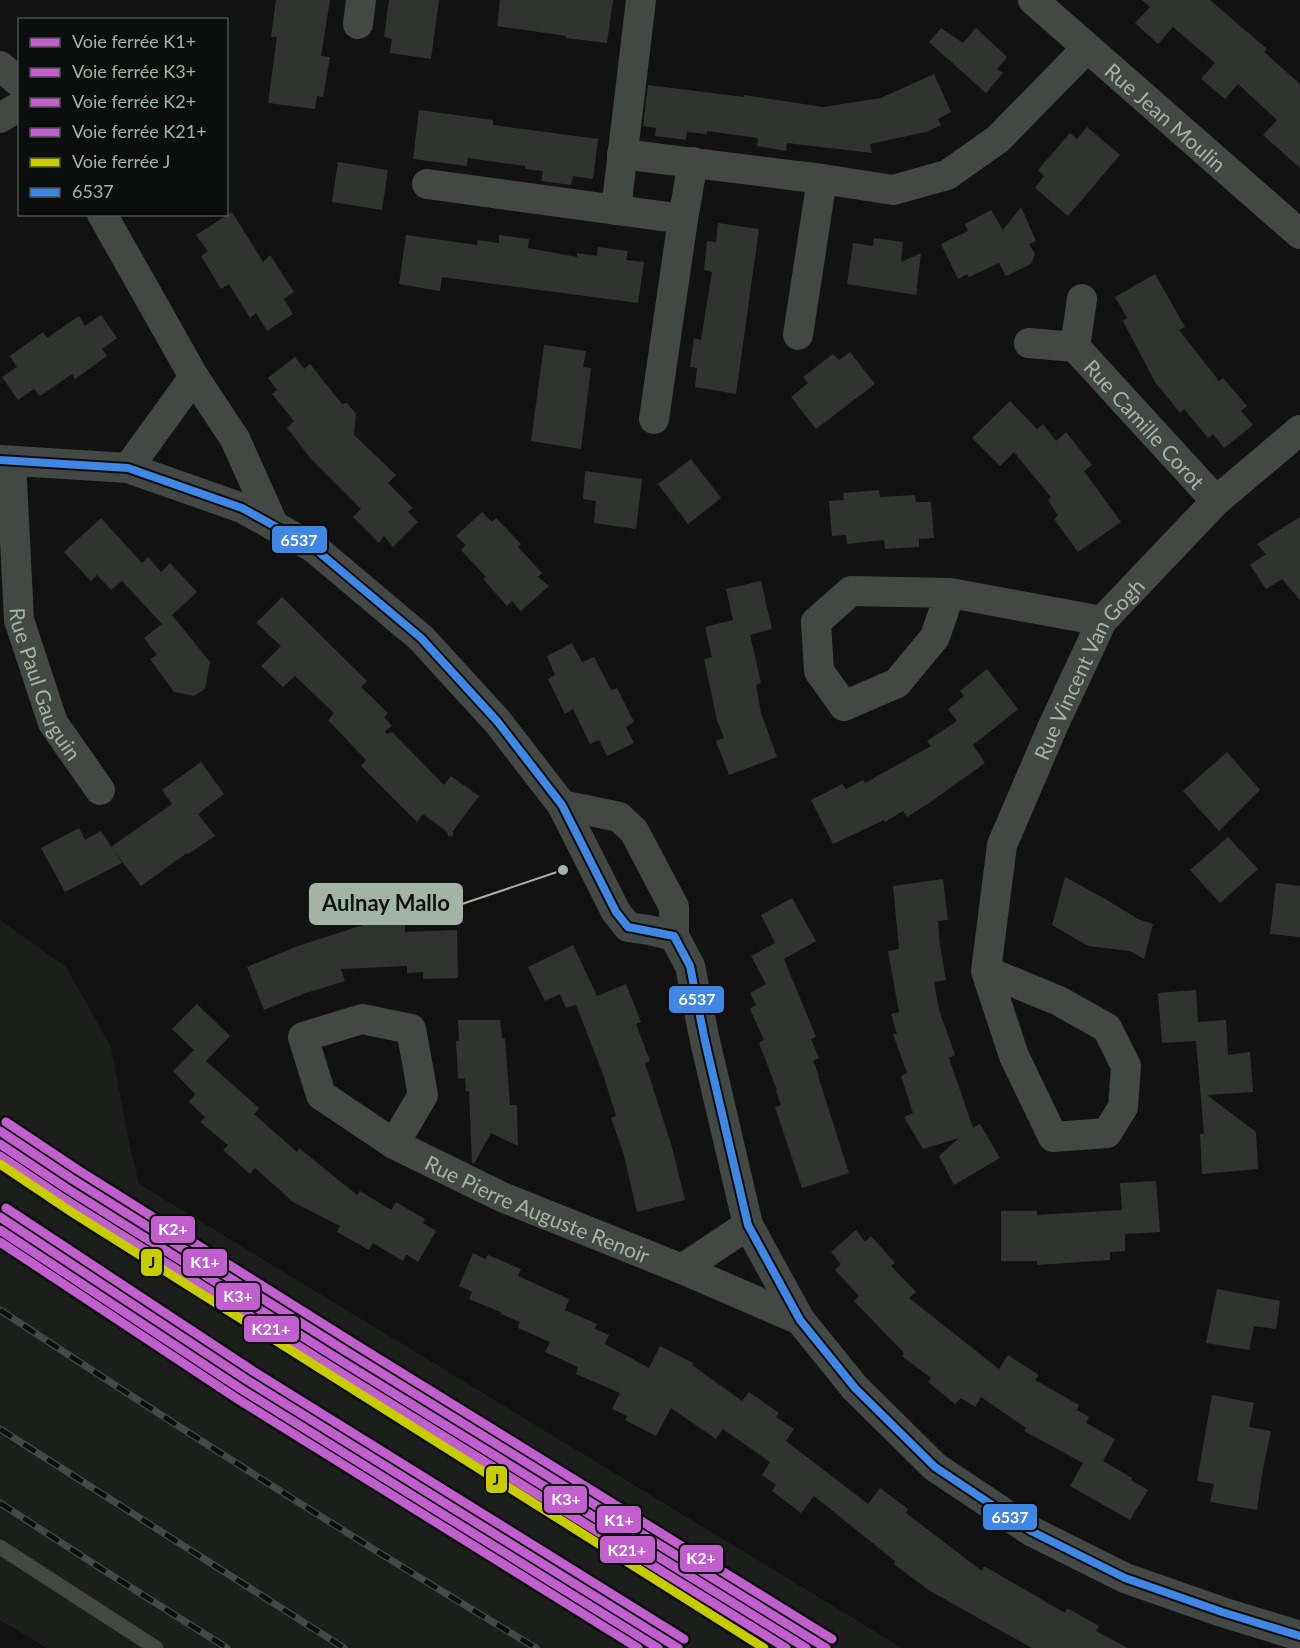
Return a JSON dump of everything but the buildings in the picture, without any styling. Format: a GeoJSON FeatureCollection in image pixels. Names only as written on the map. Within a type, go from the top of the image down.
{"type":"FeatureCollection","features":[{"type":"Feature","properties":{"kind":"street"},"geometry":{"type":"LineString","coordinates":[[616,210],[641,0]]}},
{"type":"Feature","properties":{"kind":"street","name":"Rue Jean Moulin"},"geometry":{"type":"LineString","coordinates":[[1032,0],[1300,234]]}},
{"type":"Feature","properties":{"kind":"street"},"geometry":{"type":"LineString","coordinates":[[622,154],[893,190],[947,175],[998,139],[1087,48]]}},
{"type":"Feature","properties":{"kind":"street"},"geometry":{"type":"LineString","coordinates":[[0,66],[18,81]]}},
{"type":"Feature","properties":{"kind":"street"},"geometry":{"type":"LineString","coordinates":[[0,118],[18,107]]}},
{"type":"Feature","properties":{"kind":"street"},"geometry":{"type":"LineString","coordinates":[[654,419],[682,219],[693,162]]}},
{"type":"Feature","properties":{"kind":"street"},"geometry":{"type":"LineString","coordinates":[[798,335],[822,179]]}},
{"type":"Feature","properties":{"kind":"street"},"geometry":{"type":"LineString","coordinates":[[428,184],[682,219]]}},
{"type":"Feature","properties":{"kind":"street"},"geometry":{"type":"LineString","coordinates":[[103,216],[194,377],[235,439],[274,526]]}},
{"type":"Feature","properties":{"kind":"street","name":"Rue Camille Corot"},"geometry":{"type":"LineString","coordinates":[[1075,347],[1082,299]]}},
{"type":"Feature","properties":{"kind":"street","name":"Rue Camille Corot"},"geometry":{"type":"LineString","coordinates":[[1029,343],[1075,347],[1216,501]]}},
{"type":"Feature","properties":{"kind":"street"},"geometry":{"type":"LineString","coordinates":[[128,468],[194,377]]}},
{"type":"Feature","properties":{"kind":"street","name":"Rue Vincent Van Gogh"},"geometry":{"type":"LineString","coordinates":[[986,971],[1059,1001],[1107,1028],[1126,1066],[1124,1107],[1107,1133],[1053,1137],[1014,1056],[986,971],[1002,845],[1053,726],[1102,621],[1216,501],[1300,430]]}},
{"type":"Feature","properties":{"kind":"street"},"geometry":{"type":"LineString","coordinates":[[5,461],[128,468],[242,508],[314,548],[421,638],[497,721],[562,805],[616,912],[628,927],[674,936]]}},
{"type":"Feature","properties":{"kind":"street","name":"Rue Paul Gauguin"},"geometry":{"type":"LineString","coordinates":[[5,461],[19,620],[54,723],[100,790]]}},
{"type":"Feature","properties":{"kind":"street"},"geometry":{"type":"LineString","coordinates":[[950,594],[935,637],[897,683],[844,706],[819,671],[816,622],[851,591],[950,594],[1102,621]]}},
{"type":"Feature","properties":{"kind":"street"},"geometry":{"type":"LineString","coordinates":[[562,805],[619,817],[634,831],[674,908],[674,936],[690,966],[748,1225],[800,1320],[855,1388],[935,1467],[1031,1531],[1125,1578],[1300,1636]]}},
{"type":"Feature","properties":{"kind":"street","name":"Rue Pierre Auguste Renoir"},"geometry":{"type":"LineString","coordinates":[[394,1144],[423,1095],[411,1029],[362,1019],[303,1037],[321,1095],[394,1144],[502,1197],[682,1269],[800,1320]]}},
{"type":"Feature","properties":{"kind":"street"},"geometry":{"type":"LineString","coordinates":[[682,1269],[748,1225]]}},
{"type":"Feature","properties":{"kind":"lane"},"geometry":{"type":"LineString","coordinates":[[0,1546],[156,1648]]}},
{"type":"Feature","properties":{"kind":"shaded area"},"geometry":{"type":"Polygon","coordinates":[[[0,920],[66,967],[111,1047],[139,1184],[902,1648],[47,1648],[0,1620],[0,920]]]}},
{"type":"Feature","properties":{"kind":"railway"},"geometry":{"type":"LineString","coordinates":[[0,1310],[266,1482],[536,1648]]}},
{"type":"Feature","properties":{"kind":"railway"},"geometry":{"type":"LineString","coordinates":[[0,1429],[344,1648]]}},
{"type":"Feature","properties":{"kind":"railway"},"geometry":{"type":"LineString","coordinates":[[0,1503],[227,1648]]}},
{"type":"Feature","properties":{"kind":"rail line","name":"K2+"},"geometry":{"type":"LineString","coordinates":[[6,1122],[78,1170],[355,1344],[832,1639]]}},
{"type":"Feature","properties":{"kind":"rail line","name":"K1+"},"geometry":{"type":"LineString","coordinates":[[0,1131],[72,1179],[349,1353],[826,1648]]}},
{"type":"Feature","properties":{"kind":"rail line","name":"K3+"},"geometry":{"type":"LineString","coordinates":[[0,1144],[343,1362],[806,1648]]}},
{"type":"Feature","properties":{"kind":"rail line","name":"K21+"},"geometry":{"type":"LineString","coordinates":[[0,1156],[61,1197],[338,1371],[786,1648]]}},
{"type":"Feature","properties":{"kind":"rail line","name":"J"},"geometry":{"type":"LineString","coordinates":[[0,1164],[73,1213],[764,1648]]}},
{"type":"Feature","properties":{"kind":"rail line","name":"K2+"},"geometry":{"type":"LineString","coordinates":[[6,1208],[253,1371],[684,1639]]}},
{"type":"Feature","properties":{"kind":"rail line","name":"K1+"},"geometry":{"type":"LineString","coordinates":[[0,1217],[247,1380],[678,1648]]}},
{"type":"Feature","properties":{"kind":"rail line","name":"K3+"},"geometry":{"type":"LineString","coordinates":[[0,1230],[241,1389],[658,1648]]}},
{"type":"Feature","properties":{"kind":"rail line","name":"K21+"},"geometry":{"type":"LineString","coordinates":[[0,1242],[236,1398],[638,1648]]}},
{"type":"Feature","properties":{"kind":"transit line","name":"6537"},"geometry":{"type":"LineString","coordinates":[[0,460],[128,468],[242,508],[314,548],[421,638],[497,721],[562,805],[616,912],[628,927],[674,936],[690,966],[748,1225],[800,1320],[855,1388],[935,1467],[1031,1531],[1125,1578],[1300,1636]]}},
{"type":"Feature","properties":{"kind":"place","name":"Aulnay Mallo"},"geometry":{"type":"Point","coordinates":[563,870]}}]}
